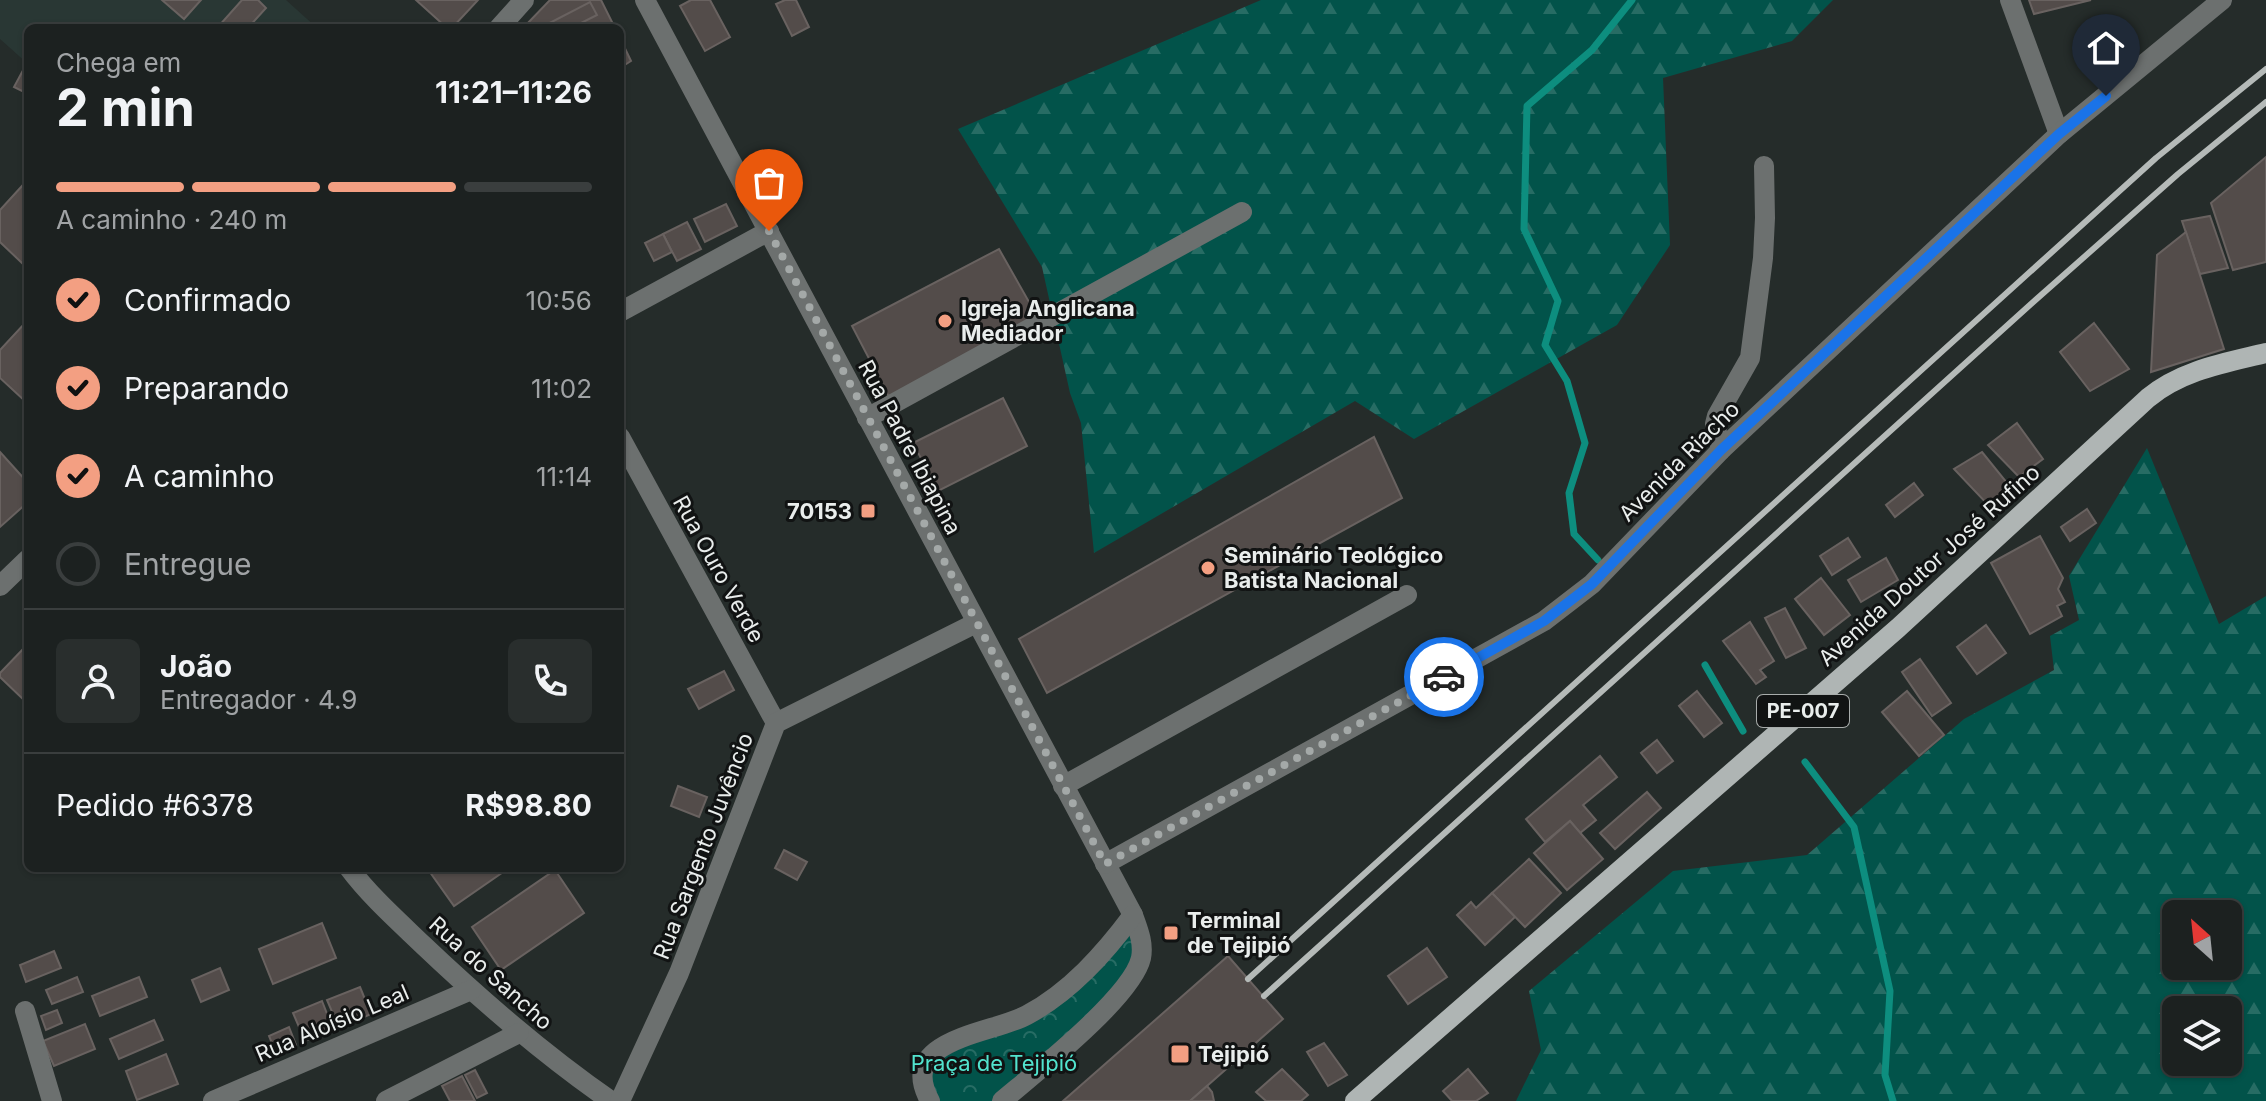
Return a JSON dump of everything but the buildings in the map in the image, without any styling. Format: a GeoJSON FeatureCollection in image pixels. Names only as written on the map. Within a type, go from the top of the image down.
{"type":"FeatureCollection","features":[{"type":"Feature","properties":{"kind":"main road","name":"Avenida Doutor José Rufino"},"geometry":{"type":"LineString","coordinates":[[1355,1101],[1898,628],[2159,390],[2200,370],[2266,353]]}},
{"type":"Feature","properties":{"kind":"street"},"geometry":{"type":"LineString","coordinates":[[503,24],[524,0]]}},
{"type":"Feature","properties":{"kind":"street","name":"Rua Padre Ibiapina"},"geometry":{"type":"LineString","coordinates":[[645,0],[1133,915],[1142,946],[1140,961],[1125,989],[1053,1058],[1002,1101]]}},
{"type":"Feature","properties":{"kind":"street"},"geometry":{"type":"LineString","coordinates":[[2010,0],[2059,134]]}},
{"type":"Feature","properties":{"kind":"street","name":"Avenida Riacho"},"geometry":{"type":"LineString","coordinates":[[1105,864],[1544,621],[1592,584],[1721,450],[2059,134],[2222,0]]}},
{"type":"Feature","properties":{"kind":"street"},"geometry":{"type":"LineString","coordinates":[[1721,450],[1715,424],[1717,416],[1750,358],[1755,336],[1765,218],[1764,166]]}},
{"type":"Feature","properties":{"kind":"street"},"geometry":{"type":"LineString","coordinates":[[867,418],[1242,212]]}},
{"type":"Feature","properties":{"kind":"street"},"geometry":{"type":"LineString","coordinates":[[624,310],[769,231]]}},
{"type":"Feature","properties":{"kind":"street","name":"Rua Ouro Verde"},"geometry":{"type":"LineString","coordinates":[[624,444],[776,723]]}},
{"type":"Feature","properties":{"kind":"street"},"geometry":{"type":"LineString","coordinates":[[0,586],[24,563]]}},
{"type":"Feature","properties":{"kind":"street"},"geometry":{"type":"LineString","coordinates":[[1063,786],[1407,595]]}},
{"type":"Feature","properties":{"kind":"street","name":"Rua Sargento Juvêncio"},"geometry":{"type":"LineString","coordinates":[[620,1101],[679,973],[776,723],[976,623]]}},
{"type":"Feature","properties":{"kind":"street","name":"Rua do Sancho"},"geometry":{"type":"LineString","coordinates":[[352,872],[377,901],[519,1033],[611,1101]]}},
{"type":"Feature","properties":{"kind":"street"},"geometry":{"type":"LineString","coordinates":[[930,1101],[922,1084],[924,1069],[933,1055],[947,1043],[969,1033],[1025,1017],[1057,995],[1110,946],[1133,915]]}},
{"type":"Feature","properties":{"kind":"street","name":"Rua Aloísio Leal"},"geometry":{"type":"LineString","coordinates":[[213,1101],[471,990]]}},
{"type":"Feature","properties":{"kind":"street"},"geometry":{"type":"LineString","coordinates":[[25,1011],[52,1101]]}},
{"type":"Feature","properties":{"kind":"street"},"geometry":{"type":"LineString","coordinates":[[386,1101],[519,1033]]}},
{"type":"Feature","properties":{"kind":"shaded area"},"geometry":{"type":"Polygon","coordinates":[[[0,0],[286,0],[313,24],[24,24],[24,60],[0,39],[0,0]]]}},
{"type":"Feature","properties":{"kind":"green space"},"geometry":{"type":"Polygon","coordinates":[[[1261,0],[1833,0],[1792,41],[1663,78],[1670,245],[1617,325],[1414,439],[1355,401],[1094,553],[1081,423],[1070,393],[1042,267],[958,129],[1261,0]]]}},
{"type":"Feature","properties":{"kind":"green space"},"geometry":{"type":"Polygon","coordinates":[[[2147,448],[2219,624],[2266,596],[2266,1101],[1516,1101],[1541,1050],[1529,991],[1673,871],[1807,855],[1964,719],[2054,670],[2050,636],[2079,620],[2069,576],[2147,448]]]}},
{"type":"Feature","properties":{"kind":"green space","name":"Praça de Tejipió"},"geometry":{"type":"Polygon","coordinates":[[[1136,919],[1142,962],[1009,1101],[932,1101],[925,1067],[1027,1013],[1136,919]]]}},
{"type":"Feature","properties":{"kind":"waterway"},"geometry":{"type":"LineString","coordinates":[[1598,560],[1574,534],[1569,493],[1585,443],[1567,381],[1545,345],[1558,301],[1524,229],[1527,106],[1592,50],[1632,0]]}},
{"type":"Feature","properties":{"kind":"waterway"},"geometry":{"type":"LineString","coordinates":[[1705,665],[1743,731]]}},
{"type":"Feature","properties":{"kind":"waterway"},"geometry":{"type":"LineString","coordinates":[[1805,762],[1854,827],[1890,991],[1885,1075],[1893,1101]]}},
{"type":"Feature","properties":{"kind":"railway"},"geometry":{"type":"LineString","coordinates":[[1248,979],[2156,158],[2266,69]]}},
{"type":"Feature","properties":{"kind":"railway"},"geometry":{"type":"LineString","coordinates":[[1264,996],[2031,304],[2178,174],[2266,102]]}},
{"type":"Feature","properties":{"kind":"way so far"},"geometry":{"type":"LineString","coordinates":[[769,231],[1105,864],[1444,677]]}},
{"type":"Feature","properties":{"kind":"place","name":"Igreja Anglicana Mediador"},"geometry":{"type":"Point","coordinates":[945,321]}},
{"type":"Feature","properties":{"kind":"place","name":"70153"},"geometry":{"type":"Point","coordinates":[868,511]}},
{"type":"Feature","properties":{"kind":"place","name":"Seminário Teológico Batista Nacional"},"geometry":{"type":"Point","coordinates":[1208,568]}},
{"type":"Feature","properties":{"kind":"place","name":"Terminal de Tejipió"},"geometry":{"type":"Point","coordinates":[1171,933]}},
{"type":"Feature","properties":{"kind":"place","name":"Tejipió"},"geometry":{"type":"Point","coordinates":[1180,1054]}},
{"type":"Feature","properties":{"kind":"route"},"geometry":{"type":"LineString","coordinates":[[1444,677],[1544,621],[1592,584],[1721,450],[2059,134],[2106,96]]}}]}
